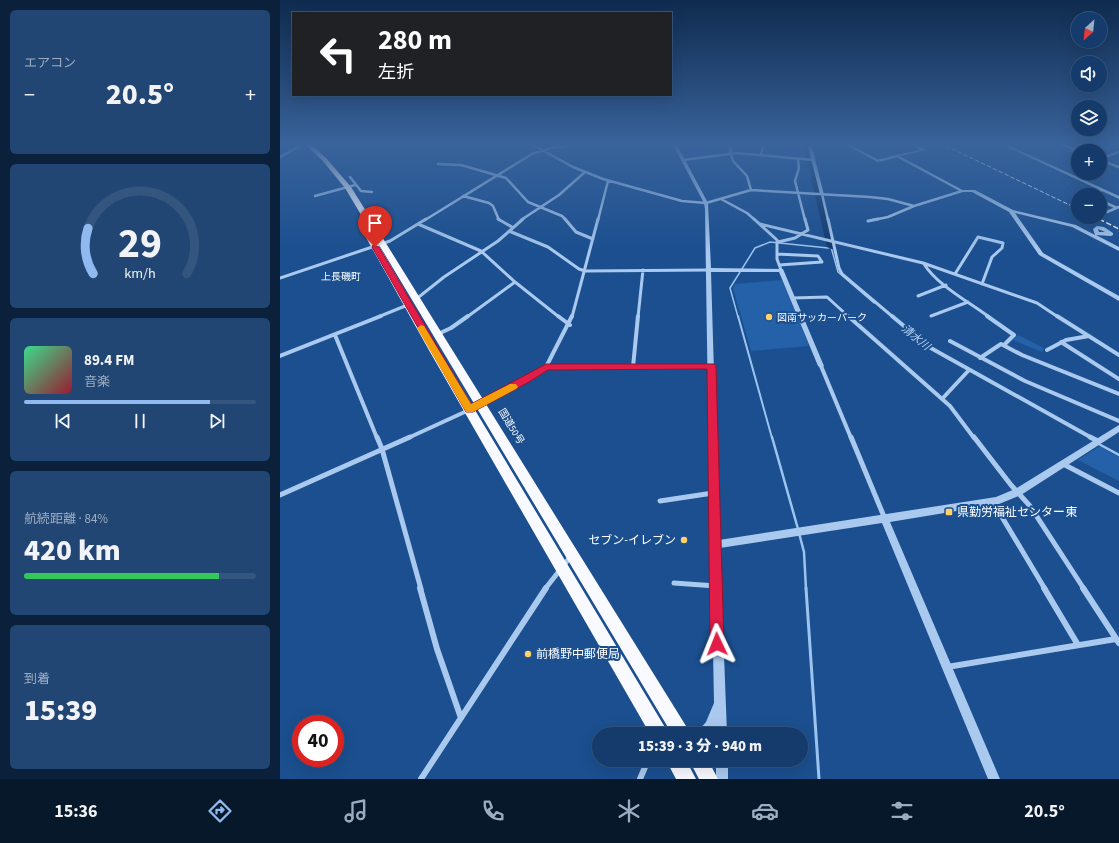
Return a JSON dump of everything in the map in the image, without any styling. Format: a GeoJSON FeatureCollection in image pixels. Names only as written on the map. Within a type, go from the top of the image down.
{"type":"FeatureCollection","features":[{"type":"Feature","properties":{"kind":"highway","name":"国道50号"},"geometry":{"type":"LineString","coordinates":[[344,179],[348,184],[379,245],[474,407],[562,567],[656,727]]}},
{"type":"Feature","properties":{"kind":"highway","name":"国道50号"},"geometry":{"type":"LineString","coordinates":[[412,302],[438,334],[474,407],[572,556],[678,727]]}},
{"type":"Feature","properties":{"kind":"highway"},"geometry":{"type":"LineString","coordinates":[[680,767],[687,779]]}},
{"type":"Feature","properties":{"kind":"highway"},"geometry":{"type":"LineString","coordinates":[[702,767],[709,779]]}},
{"type":"Feature","properties":{"kind":"street"},"geometry":{"type":"LineString","coordinates":[[280,278],[379,245],[418,224],[491,179]]}},
{"type":"Feature","properties":{"kind":"street"},"geometry":{"type":"LineString","coordinates":[[507,179],[514,186],[520,196],[539,207],[562,216],[576,232],[593,239]]}},
{"type":"Feature","properties":{"kind":"street"},"geometry":{"type":"LineString","coordinates":[[280,356],[335,335],[412,302],[444,277],[498,241],[512,227],[539,207],[559,195],[577,179]]}},
{"type":"Feature","properties":{"kind":"street"},"geometry":{"type":"LineString","coordinates":[[604,179],[682,201],[706,203],[751,190],[885,199],[914,206]]}},
{"type":"Feature","properties":{"kind":"street"},"geometry":{"type":"LineString","coordinates":[[693,179],[706,203],[712,366],[714,544],[721,727]]}},
{"type":"Feature","properties":{"kind":"street"},"geometry":{"type":"LineString","coordinates":[[748,179],[751,190]]}},
{"type":"Feature","properties":{"kind":"street"},"geometry":{"type":"LineString","coordinates":[[778,242],[795,238],[807,232],[808,228],[795,179]]}},
{"type":"Feature","properties":{"kind":"street"},"geometry":{"type":"LineString","coordinates":[[816,179],[831,240],[842,274],[929,347],[1098,441]]}},
{"type":"Feature","properties":{"kind":"street"},"geometry":{"type":"LineString","coordinates":[[940,179],[962,191]]}},
{"type":"Feature","properties":{"kind":"street"},"geometry":{"type":"LineString","coordinates":[[1079,179],[1098,188]]}},
{"type":"Feature","properties":{"kind":"street"},"geometry":{"type":"LineString","coordinates":[[280,495],[474,407],[526,380],[546,367],[570,325],[608,181]]}},
{"type":"Feature","properties":{"kind":"street"},"geometry":{"type":"LineString","coordinates":[[315,196],[348,184],[362,192],[372,192]]}},
{"type":"Feature","properties":{"kind":"street"},"geometry":{"type":"LineString","coordinates":[[868,220],[888,217],[914,206],[962,191],[973,191],[1011,212],[1074,226],[1095,235],[1119,249]]}},
{"type":"Feature","properties":{"kind":"street"},"geometry":{"type":"LineString","coordinates":[[1107,192],[1119,198]]}},
{"type":"Feature","properties":{"kind":"street"},"geometry":{"type":"LineString","coordinates":[[463,196],[489,203],[493,206],[496,218],[500,222],[512,227]]}},
{"type":"Feature","properties":{"kind":"street"},"geometry":{"type":"LineString","coordinates":[[721,199],[747,212],[778,242],[777,254],[780,268],[994,779]]}},
{"type":"Feature","properties":{"kind":"street"},"geometry":{"type":"LineString","coordinates":[[1107,203],[1118,208]]}},
{"type":"Feature","properties":{"kind":"street"},"geometry":{"type":"LineString","coordinates":[[1107,212],[1118,208]]}},
{"type":"Feature","properties":{"kind":"street"},"geometry":{"type":"LineString","coordinates":[[1011,212],[1041,254],[1119,299]]}},
{"type":"Feature","properties":{"kind":"street"},"geometry":{"type":"LineString","coordinates":[[418,224],[481,251],[515,282],[570,325]]}},
{"type":"Feature","properties":{"kind":"street"},"geometry":{"type":"LineString","coordinates":[[760,224],[803,233],[923,263],[1040,304],[1119,355]]}},
{"type":"Feature","properties":{"kind":"street"},"geometry":{"type":"LineString","coordinates":[[509,231],[548,247],[584,271],[780,268],[822,262],[818,256],[777,254]]}},
{"type":"Feature","properties":{"kind":"street"},"geometry":{"type":"LineString","coordinates":[[955,274],[978,237],[1003,243],[1002,248],[992,257],[982,284]]}},
{"type":"Feature","properties":{"kind":"street"},"geometry":{"type":"LineString","coordinates":[[923,263],[929,272],[1014,335],[1004,345]]}},
{"type":"Feature","properties":{"kind":"street"},"geometry":{"type":"LineString","coordinates":[[634,367],[643,270]]}},
{"type":"Feature","properties":{"kind":"street"},"geometry":{"type":"LineString","coordinates":[[438,334],[451,328],[515,282]]}},
{"type":"Feature","properties":{"kind":"street"},"geometry":{"type":"LineString","coordinates":[[918,296],[946,285]]}},
{"type":"Feature","properties":{"kind":"street"},"geometry":{"type":"LineString","coordinates":[[793,298],[827,297],[929,389],[950,406],[1011,485],[1030,506],[1118,641],[1078,645],[947,667]]}},
{"type":"Feature","properties":{"kind":"street"},"geometry":{"type":"LineString","coordinates":[[931,316],[968,302]]}},
{"type":"Feature","properties":{"kind":"street"},"geometry":{"type":"LineString","coordinates":[[335,335],[382,449],[437,648],[461,718]]}},
{"type":"Feature","properties":{"kind":"street"},"geometry":{"type":"LineString","coordinates":[[1047,350],[1061,342],[1089,336]]}},
{"type":"Feature","properties":{"kind":"street"},"geometry":{"type":"LineString","coordinates":[[950,341],[1025,381],[1119,421]]}},
{"type":"Feature","properties":{"kind":"street"},"geometry":{"type":"LineString","coordinates":[[1061,342],[1119,379]]}},
{"type":"Feature","properties":{"kind":"street"},"geometry":{"type":"LineString","coordinates":[[980,358],[998,345],[1004,345],[1022,355],[1119,394]]}},
{"type":"Feature","properties":{"kind":"street"},"geometry":{"type":"LineString","coordinates":[[546,367],[712,366]]}},
{"type":"Feature","properties":{"kind":"street"},"geometry":{"type":"LineString","coordinates":[[942,399],[969,370]]}},
{"type":"Feature","properties":{"kind":"street"},"geometry":{"type":"LineString","coordinates":[[714,544],[724,544],[993,501],[1018,492],[1119,428]]}},
{"type":"Feature","properties":{"kind":"street"},"geometry":{"type":"LineString","coordinates":[[1063,464],[1119,493]]}},
{"type":"Feature","properties":{"kind":"street"},"geometry":{"type":"LineString","coordinates":[[660,501],[714,493]]}},
{"type":"Feature","properties":{"kind":"street"},"geometry":{"type":"LineString","coordinates":[[993,501],[1078,645]]}},
{"type":"Feature","properties":{"kind":"street"},"geometry":{"type":"LineString","coordinates":[[421,779],[562,567],[572,556]]}},
{"type":"Feature","properties":{"kind":"street"},"geometry":{"type":"LineString","coordinates":[[674,583],[716,586]]}},
{"type":"Feature","properties":{"kind":"street"},"geometry":{"type":"LineString","coordinates":[[710,727],[719,703]]}},
{"type":"Feature","properties":{"kind":"street"},"geometry":{"type":"LineString","coordinates":[[640,779],[645,767]]}},
{"type":"Feature","properties":{"kind":"street"},"geometry":{"type":"LineString","coordinates":[[722,767],[722,779]]}},
{"type":"Feature","properties":{"kind":"shaded area","name":"図南サッカーパーク"},"geometry":{"type":"Polygon","coordinates":[[[782,280],[809,346],[751,351],[733,288],[735,284],[782,280]]]}},
{"type":"Feature","properties":{"kind":"shaded area"},"geometry":{"type":"Polygon","coordinates":[[[1018,335],[1044,348],[1042,352],[1013,340],[1018,335]]]}},
{"type":"Feature","properties":{"kind":"shaded area"},"geometry":{"type":"Polygon","coordinates":[[[1100,446],[1119,457],[1119,481],[1078,460],[1100,446]]]}},
{"type":"Feature","properties":{"kind":"waterway","name":"清水川"},"geometry":{"type":"LineString","coordinates":[[815,179],[831,247]]}},
{"type":"Feature","properties":{"kind":"waterway"},"geometry":{"type":"LineString","coordinates":[[738,317],[730,288],[755,248],[770,242],[828,248],[831,247],[838,272],[874,303]]}},
{"type":"Feature","properties":{"kind":"waterway"},"geometry":{"type":"LineString","coordinates":[[738,316],[772,438]]}},
{"type":"Feature","properties":{"kind":"waterway"},"geometry":{"type":"LineString","coordinates":[[772,437],[798,529]]}},
{"type":"Feature","properties":{"kind":"waterway","name":"清水川"},"geometry":{"type":"LineString","coordinates":[[1097,443],[1119,455]]}},
{"type":"Feature","properties":{"kind":"waterway"},"geometry":{"type":"LineString","coordinates":[[799,533],[804,552],[806,589]]}},
{"type":"Feature","properties":{"kind":"waterway"},"geometry":{"type":"LineString","coordinates":[[806,588],[819,779]]}},
{"type":"Feature","properties":{"kind":"railway"},"geometry":{"type":"LineString","coordinates":[[1016,179],[1071,206]]}},
{"type":"Feature","properties":{"kind":"railway"},"geometry":{"type":"LineString","coordinates":[[1107,223],[1119,229]]}},
{"type":"Feature","properties":{"kind":"slow traffic"},"geometry":{"type":"LineString","coordinates":[[421,328],[469,410],[513,387]]}},
{"type":"Feature","properties":{"kind":"place","name":"図南サッカーパーク"},"geometry":{"type":"Point","coordinates":[769,317]}},
{"type":"Feature","properties":{"kind":"place","name":"県勤労福祉センター東"},"geometry":{"type":"Point","coordinates":[949,512]}},
{"type":"Feature","properties":{"kind":"place","name":"セブン-イレブン"},"geometry":{"type":"Point","coordinates":[684,540]}},
{"type":"Feature","properties":{"kind":"place","name":"前橋野中郵便局"},"geometry":{"type":"Point","coordinates":[528,654]}},
{"type":"Feature","properties":{"kind":"district","name":"上長磯町"},"geometry":{"type":"Point","coordinates":[341,276]}},
{"type":"Feature","properties":{"kind":"route"},"geometry":{"type":"LineString","coordinates":[[375,247],[469,410],[526,380],[546,367],[712,366],[714,544],[717,644]]}}]}
